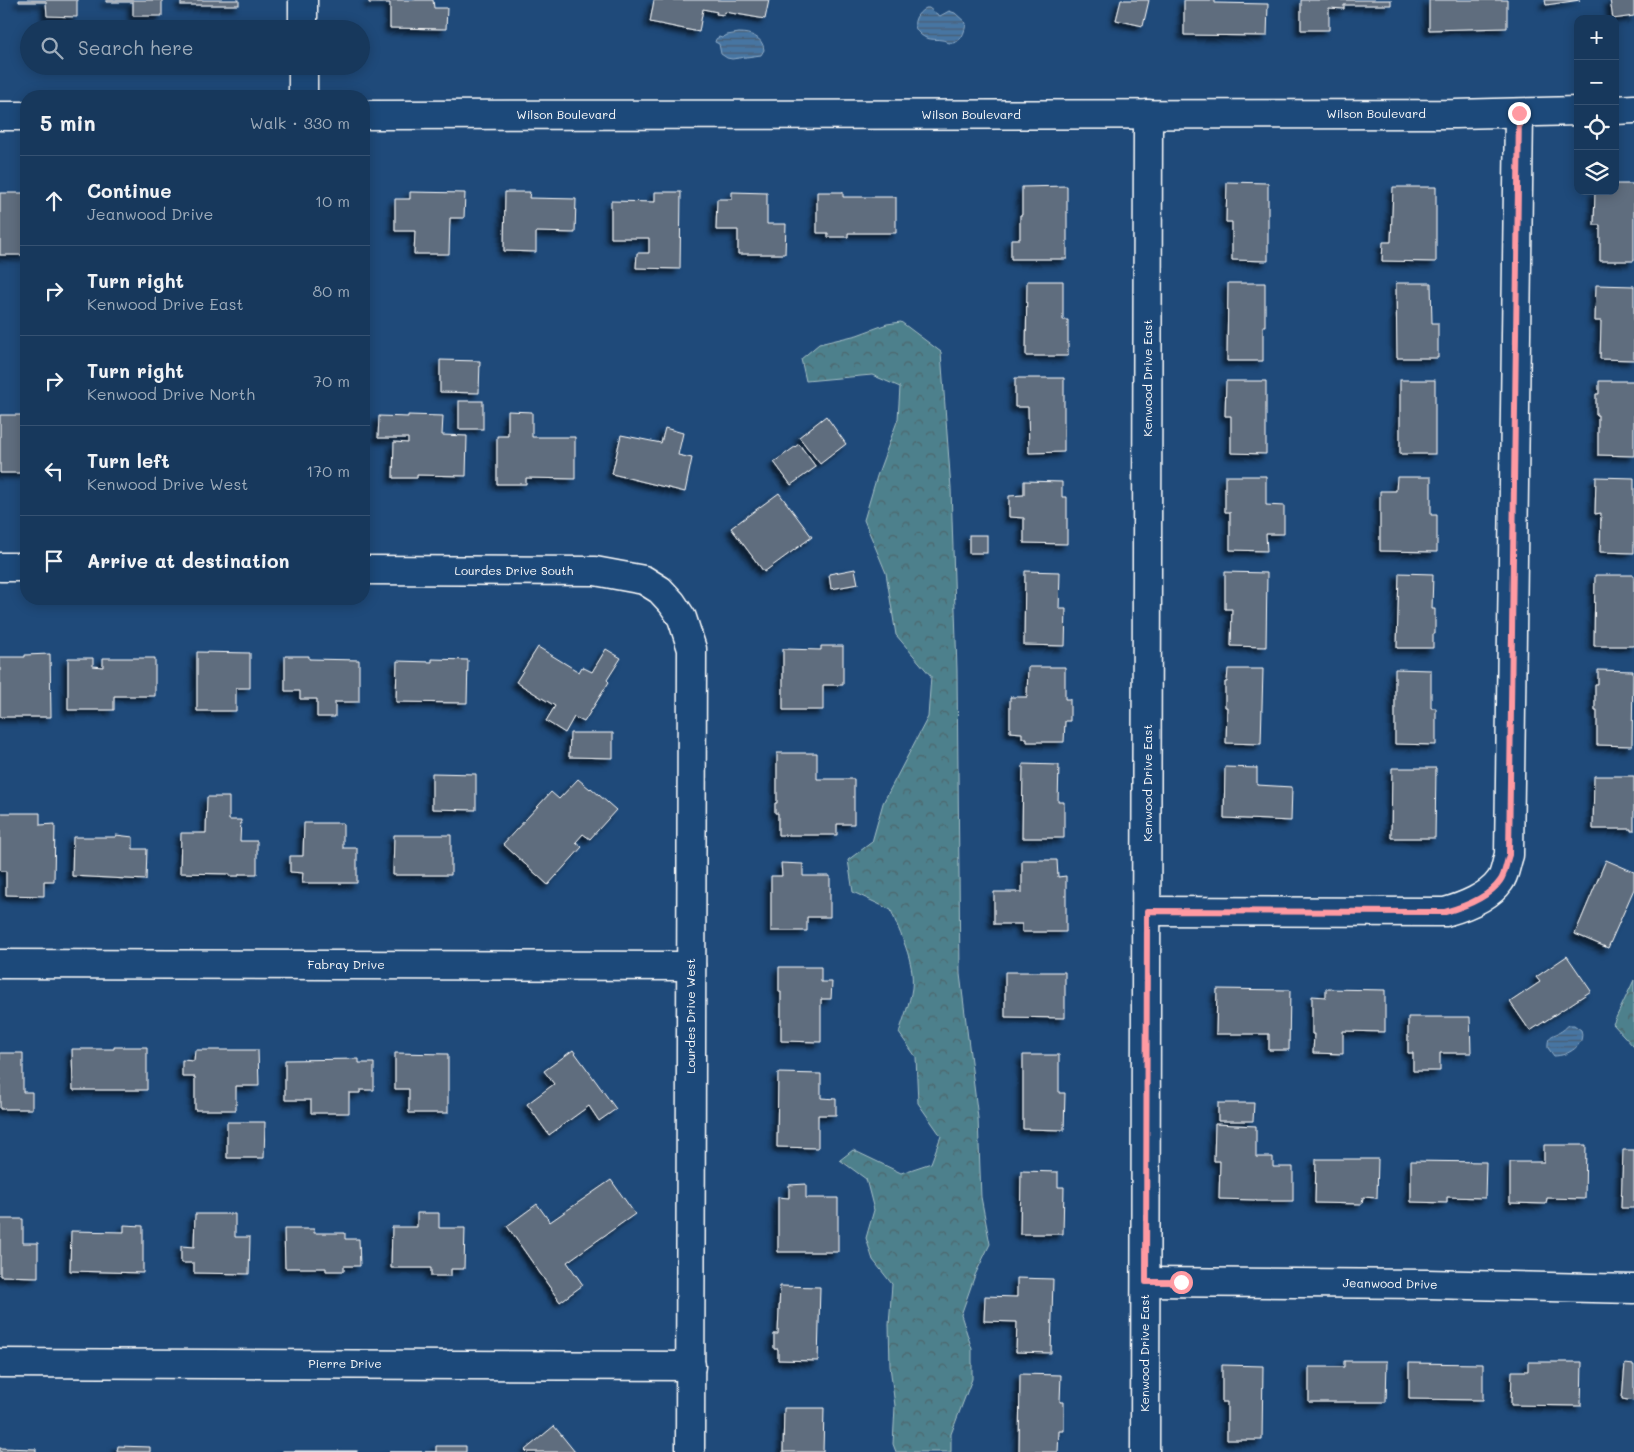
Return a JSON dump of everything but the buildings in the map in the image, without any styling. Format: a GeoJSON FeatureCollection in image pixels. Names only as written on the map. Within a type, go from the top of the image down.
{"type":"FeatureCollection","features":[{"type":"Feature","properties":{"kind":"street"},"geometry":{"type":"LineString","coordinates":[[303,20],[304,0]]}},
{"type":"Feature","properties":{"kind":"street"},"geometry":{"type":"LineString","coordinates":[[303,75],[303,90]]}},
{"type":"Feature","properties":{"kind":"street"},"geometry":{"type":"LineString","coordinates":[[1619,110],[1634,109]]}},
{"type":"Feature","properties":{"kind":"street","name":"Wilson Boulevard"},"geometry":{"type":"LineString","coordinates":[[370,115],[1574,112]]}},
{"type":"Feature","properties":{"kind":"street"},"geometry":{"type":"LineString","coordinates":[[1147,911],[1445,912],[1462,907],[1486,894],[1500,881],[1509,855],[1519,113]]}},
{"type":"Feature","properties":{"kind":"street","name":"Kenwood Drive East"},"geometry":{"type":"LineString","coordinates":[[1145,1452],[1148,114]]}},
{"type":"Feature","properties":{"kind":"street"},"geometry":{"type":"LineString","coordinates":[[0,116],[20,116]]}},
{"type":"Feature","properties":{"kind":"street"},"geometry":{"type":"LineString","coordinates":[[0,567],[20,567]]}},
{"type":"Feature","properties":{"kind":"street","name":"Lourdes Drive South"},"geometry":{"type":"LineString","coordinates":[[370,570],[595,571],[644,580],[660,590]]}},
{"type":"Feature","properties":{"kind":"street","name":"Lourdes Drive West"},"geometry":{"type":"LineString","coordinates":[[660,590],[682,618],[692,649],[690,1452]]}},
{"type":"Feature","properties":{"kind":"street","name":"Fabray Drive"},"geometry":{"type":"LineString","coordinates":[[0,964],[691,966]]}},
{"type":"Feature","properties":{"kind":"street","name":"Jeanwood Drive"},"geometry":{"type":"LineString","coordinates":[[1146,1282],[1426,1284],[1634,1289]]}},
{"type":"Feature","properties":{"kind":"street","name":"Pierre Drive"},"geometry":{"type":"LineString","coordinates":[[0,1363],[691,1366]]}},
{"type":"Feature","properties":{"kind":"green space"},"geometry":{"type":"Polygon","coordinates":[[[901,322],[941,352],[951,488],[957,670],[960,974],[978,1118],[981,1197],[990,1244],[975,1275],[961,1315],[972,1349],[972,1379],[951,1434],[951,1452],[896,1452],[893,1444],[895,1406],[890,1366],[889,1325],[892,1284],[873,1260],[866,1238],[874,1210],[866,1179],[840,1160],[853,1150],[901,1173],[931,1163],[941,1136],[918,1103],[916,1057],[899,1033],[912,988],[911,968],[906,948],[891,910],[853,892],[848,860],[872,842],[883,803],[928,717],[931,676],[896,635],[886,573],[864,520],[877,476],[898,419],[900,387],[872,375],[806,381],[801,359],[819,344],[857,335],[887,324],[901,322]]]}},
{"type":"Feature","properties":{"kind":"green space"},"geometry":{"type":"Polygon","coordinates":[[[1634,980],[1634,1047],[1613,1024],[1634,980]]]}},
{"type":"Feature","properties":{"kind":"water"},"geometry":{"type":"Polygon","coordinates":[[[926,8],[940,16],[949,11],[955,13],[966,23],[963,34],[957,42],[950,43],[944,40],[926,38],[917,31],[915,27],[916,19],[921,11],[926,8]]]}},
{"type":"Feature","properties":{"kind":"water"},"geometry":{"type":"Polygon","coordinates":[[[739,33],[751,35],[759,39],[764,50],[761,55],[732,59],[721,54],[719,44],[715,42],[716,39],[739,33]]]}},
{"type":"Feature","properties":{"kind":"water"},"geometry":{"type":"Polygon","coordinates":[[[1569,1025],[1574,1025],[1581,1030],[1581,1040],[1575,1049],[1570,1052],[1554,1056],[1548,1048],[1549,1040],[1569,1025]]]}},
{"type":"Feature","properties":{"kind":"route"},"geometry":{"type":"LineString","coordinates":[[1181,1282],[1146,1282],[1147,911],[1445,912],[1462,907],[1486,894],[1500,881],[1509,855],[1519,113]]}}]}
